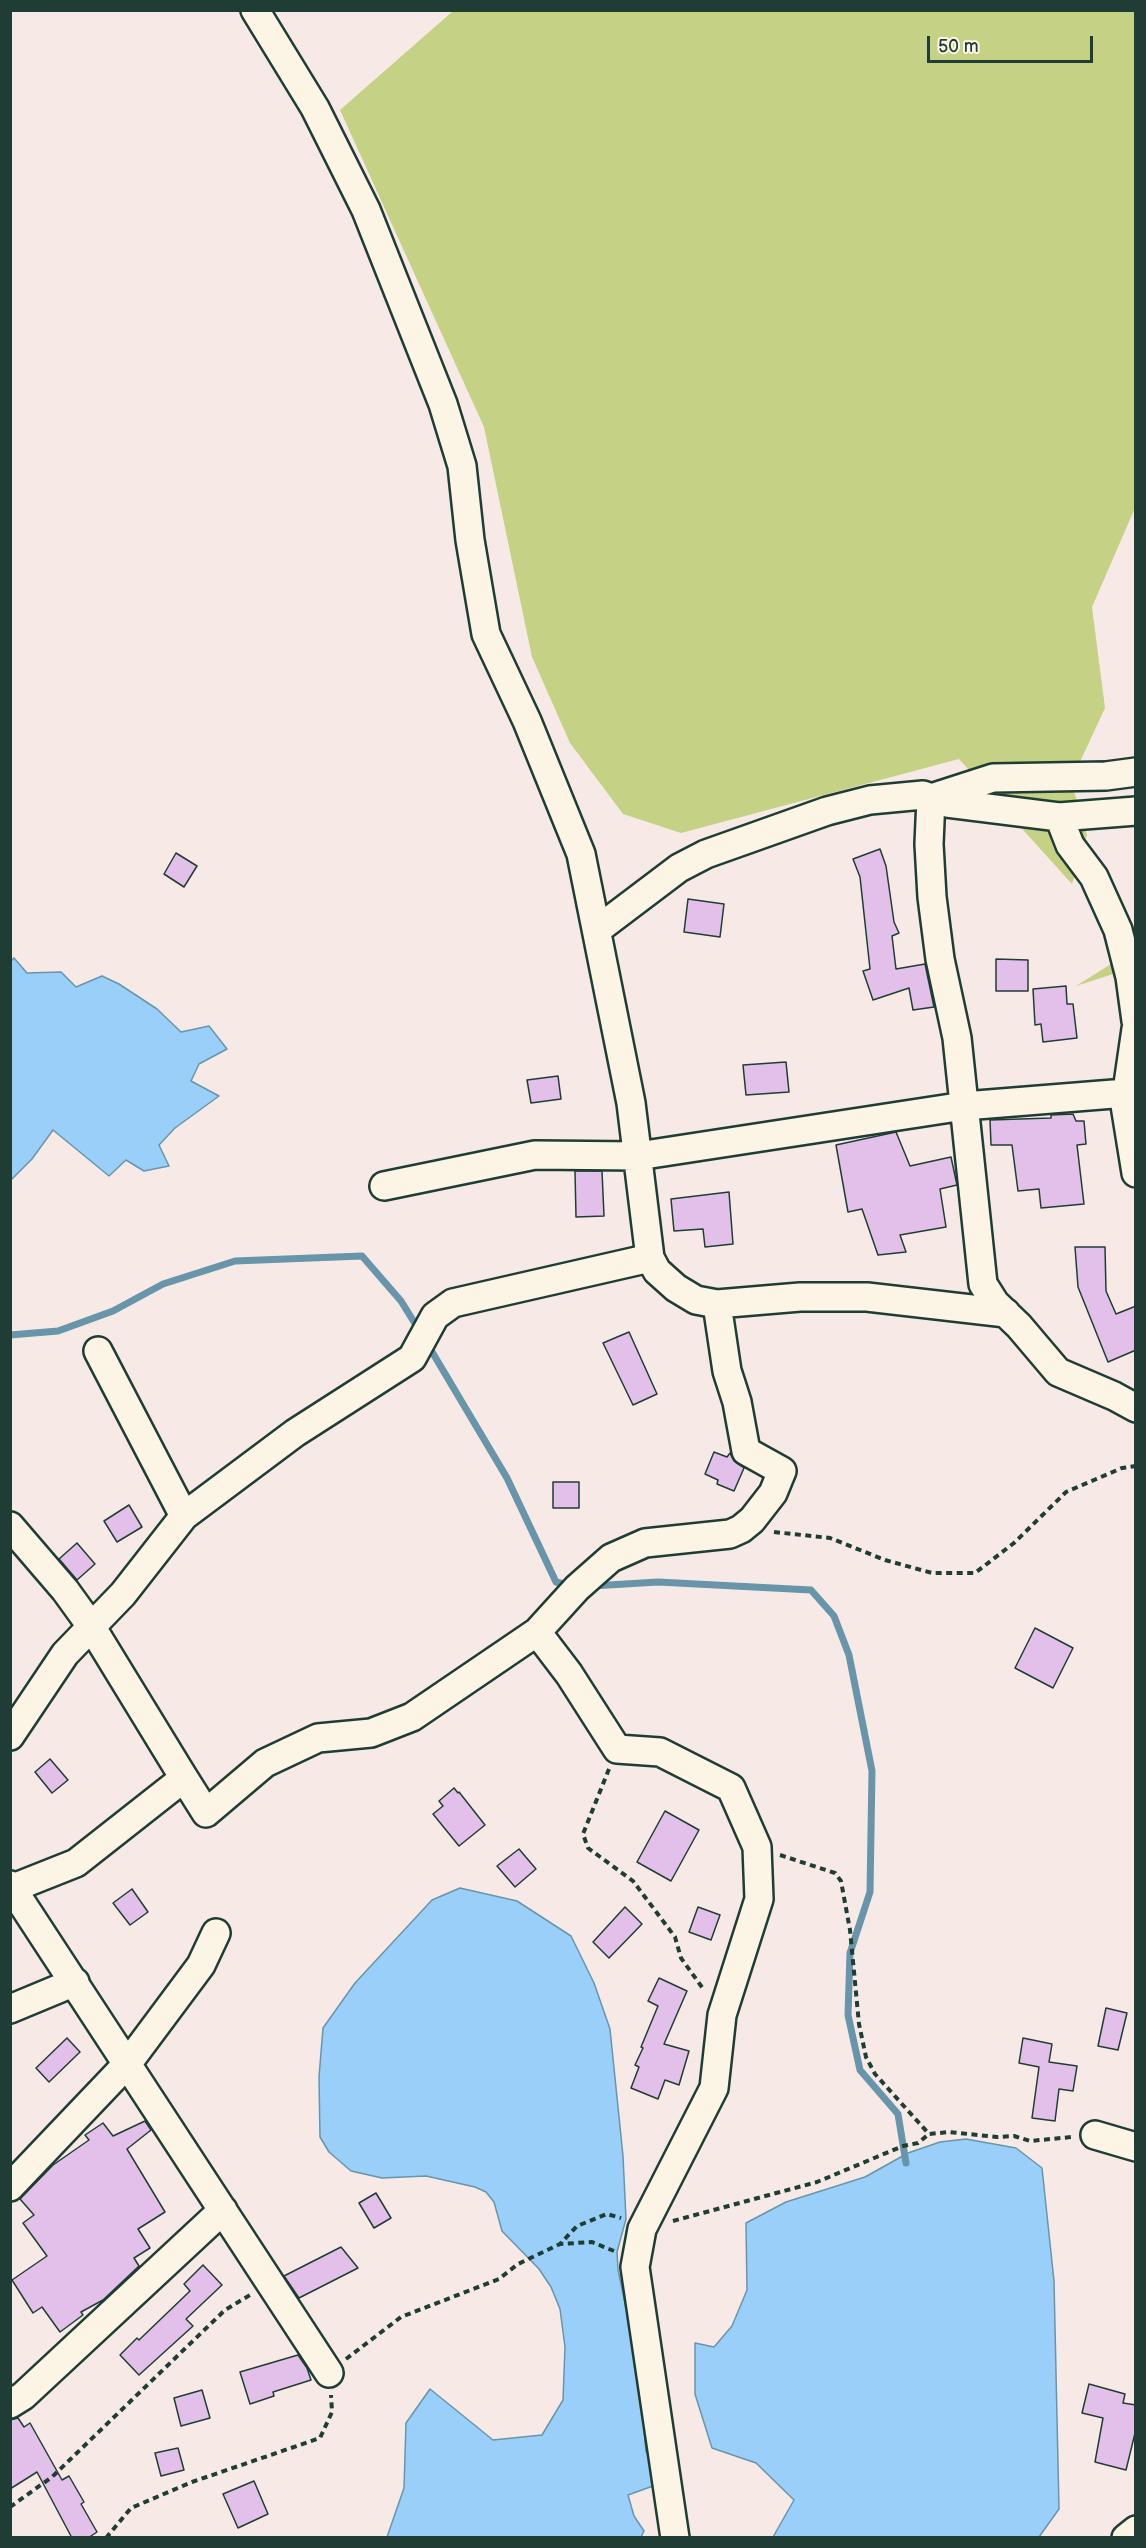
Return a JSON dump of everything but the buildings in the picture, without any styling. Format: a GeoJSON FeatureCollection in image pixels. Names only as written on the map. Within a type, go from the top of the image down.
{"type":"FeatureCollection","features":[{"type":"Feature","properties":{"kind":"street"},"geometry":{"type":"LineString","coordinates":[[255,10],[315,108],[366,210],[443,404],[462,466],[470,540],[486,634],[528,721],[581,854],[632,1103],[650,1258],[657,1271],[676,1288],[696,1300],[717,1304],[800,1297],[867,1297],[1006,1313]]}},
{"type":"Feature","properties":{"kind":"street"},"geometry":{"type":"LineString","coordinates":[[931,798],[993,778],[1106,776],[1136,772]]}},
{"type":"Feature","properties":{"kind":"street"},"geometry":{"type":"LineString","coordinates":[[597,930],[679,868],[729,845],[827,811],[870,800],[923,795],[946,803],[1059,817],[1136,811]]}},
{"type":"Feature","properties":{"kind":"street"},"geometry":{"type":"LineString","coordinates":[[931,798],[928,844],[932,897],[940,958],[957,1038],[983,1284],[995,1303],[1058,1372],[1136,1408]]}},
{"type":"Feature","properties":{"kind":"street"},"geometry":{"type":"LineString","coordinates":[[1059,817],[1070,844],[1094,877],[1118,930],[1130,977],[1136,1021]]}},
{"type":"Feature","properties":{"kind":"street"},"geometry":{"type":"LineString","coordinates":[[1136,1029],[1125,1105],[1136,1173]]}},
{"type":"Feature","properties":{"kind":"street"},"geometry":{"type":"LineString","coordinates":[[384,1186],[535,1155],[638,1156],[964,1106],[1126,1093]]}},
{"type":"Feature","properties":{"kind":"street"},"geometry":{"type":"LineString","coordinates":[[10,1736],[65,1654],[123,1594],[184,1516],[295,1433],[412,1358],[435,1316],[453,1303],[650,1258]]}},
{"type":"Feature","properties":{"kind":"street"},"geometry":{"type":"LineString","coordinates":[[10,1526],[65,1590],[91,1626],[206,1813],[265,1763],[318,1737],[371,1733],[412,1717],[537,1632],[577,1588],[611,1558],[645,1543],[708,1537],[741,1529],[752,1520],[773,1493],[782,1471],[746,1451],[737,1402],[727,1371],[717,1304]]}},
{"type":"Feature","properties":{"kind":"street"},"geometry":{"type":"LineString","coordinates":[[98,1351],[184,1516]]}},
{"type":"Feature","properties":{"kind":"street"},"geometry":{"type":"LineString","coordinates":[[537,1632],[569,1674],[617,1749],[660,1752],[731,1788],[756,1847],[759,1899],[722,2015],[714,2088],[634,2224],[634,2267],[675,2538]]}},
{"type":"Feature","properties":{"kind":"street"},"geometry":{"type":"LineString","coordinates":[[184,1778],[76,1863],[12,1886],[329,2373]]}},
{"type":"Feature","properties":{"kind":"street"},"geometry":{"type":"LineString","coordinates":[[10,2187],[128,2063],[201,1965],[216,1933]]}},
{"type":"Feature","properties":{"kind":"street"},"geometry":{"type":"LineString","coordinates":[[10,2009],[75,1982]]}},
{"type":"Feature","properties":{"kind":"street"},"geometry":{"type":"LineString","coordinates":[[1095,2135],[1136,2147]]}},
{"type":"Feature","properties":{"kind":"street"},"geometry":{"type":"LineString","coordinates":[[10,2404],[23,2396],[224,2211]]}},
{"type":"Feature","properties":{"kind":"street"},"geometry":{"type":"LineString","coordinates":[[1126,2538],[1136,2530]]}},
{"type":"Feature","properties":{"kind":"path"},"geometry":{"type":"LineString","coordinates":[[741,1529],[830,1538],[885,1560],[932,1573],[975,1573],[1014,1543],[1066,1492],[1122,1468],[1136,1466]]}},
{"type":"Feature","properties":{"kind":"path"},"geometry":{"type":"LineString","coordinates":[[617,1749],[583,1834],[588,1848],[633,1881],[675,1937],[681,1958],[722,2015]]}},
{"type":"Feature","properties":{"kind":"path"},"geometry":{"type":"LineString","coordinates":[[756,1847],[835,1873],[841,1881],[850,1930],[859,2024],[866,2056],[875,2074],[929,2134]]}},
{"type":"Feature","properties":{"kind":"path"},"geometry":{"type":"LineString","coordinates":[[106,2538],[131,2508],[203,2478],[320,2438],[332,2412],[329,2373],[401,2317],[498,2279],[518,2264],[560,2244],[577,2226],[607,2214],[634,2224],[792,2190],[858,2167],[903,2146],[918,2143],[929,2134],[949,2132],[997,2137],[1014,2136],[1030,2141],[1095,2135]]}},
{"type":"Feature","properties":{"kind":"path"},"geometry":{"type":"LineString","coordinates":[[560,2244],[592,2242],[617,2252]]}},
{"type":"Feature","properties":{"kind":"path"},"geometry":{"type":"LineString","coordinates":[[10,2507],[52,2477],[225,2310],[270,2282]]}},
{"type":"Feature","properties":{"kind":"green space"},"geometry":{"type":"Polygon","coordinates":[[[453,11],[1135,11],[1135,508],[1092,607],[1105,708],[1071,781],[1087,835],[1072,884],[959,759],[681,833],[623,814],[570,743],[532,657],[484,427],[340,110],[453,11]]]}},
{"type":"Feature","properties":{"kind":"green space"},"geometry":{"type":"Polygon","coordinates":[[[1135,949],[1135,967],[1076,986],[1135,949]]]}},
{"type":"Feature","properties":{"kind":"water"},"geometry":{"type":"Polygon","coordinates":[[[14,958],[27,973],[61,972],[76,987],[102,976],[119,984],[157,1009],[181,1032],[209,1026],[227,1049],[199,1064],[191,1081],[219,1096],[175,1128],[159,1145],[169,1166],[144,1171],[126,1160],[109,1176],[53,1130],[32,1159],[11,1180],[10,962],[14,958]]]}},
{"type":"Feature","properties":{"kind":"water"},"geometry":{"type":"Polygon","coordinates":[[[460,1888],[517,1901],[571,1936],[594,1983],[610,2029],[623,2156],[626,2219],[617,2252],[618,2270],[639,2369],[646,2452],[662,2463],[664,2482],[628,2495],[634,2516],[644,2531],[641,2537],[387,2537],[404,2488],[406,2423],[430,2389],[493,2440],[542,2435],[563,2400],[565,2347],[560,2309],[551,2287],[539,2269],[502,2231],[494,2202],[486,2192],[475,2187],[426,2176],[382,2178],[351,2171],[329,2152],[320,2137],[319,2077],[323,2028],[355,1983],[432,1900],[460,1888]]]}},
{"type":"Feature","properties":{"kind":"water"},"geometry":{"type":"Polygon","coordinates":[[[966,2139],[1016,2148],[1042,2168],[1054,2281],[1059,2509],[1039,2537],[773,2537],[794,2500],[756,2463],[712,2448],[695,2394],[695,2343],[714,2347],[732,2326],[747,2290],[746,2223],[786,2202],[865,2177],[908,2153],[940,2142],[966,2139]]]}},
{"type":"Feature","properties":{"kind":"waterway"},"geometry":{"type":"LineString","coordinates":[[10,1335],[58,1331],[113,1311],[163,1284],[235,1261],[362,1256],[401,1301],[419,1330]]}},
{"type":"Feature","properties":{"kind":"waterway"},"geometry":{"type":"LineString","coordinates":[[428,1345],[507,1478],[556,1582],[572,1586]]}},
{"type":"Feature","properties":{"kind":"waterway"},"geometry":{"type":"LineString","coordinates":[[592,1586],[658,1582],[811,1590],[834,1616],[849,1655],[872,1771],[870,1892],[850,1953],[848,2015],[860,2070],[898,2114],[906,2163]]}}]}
